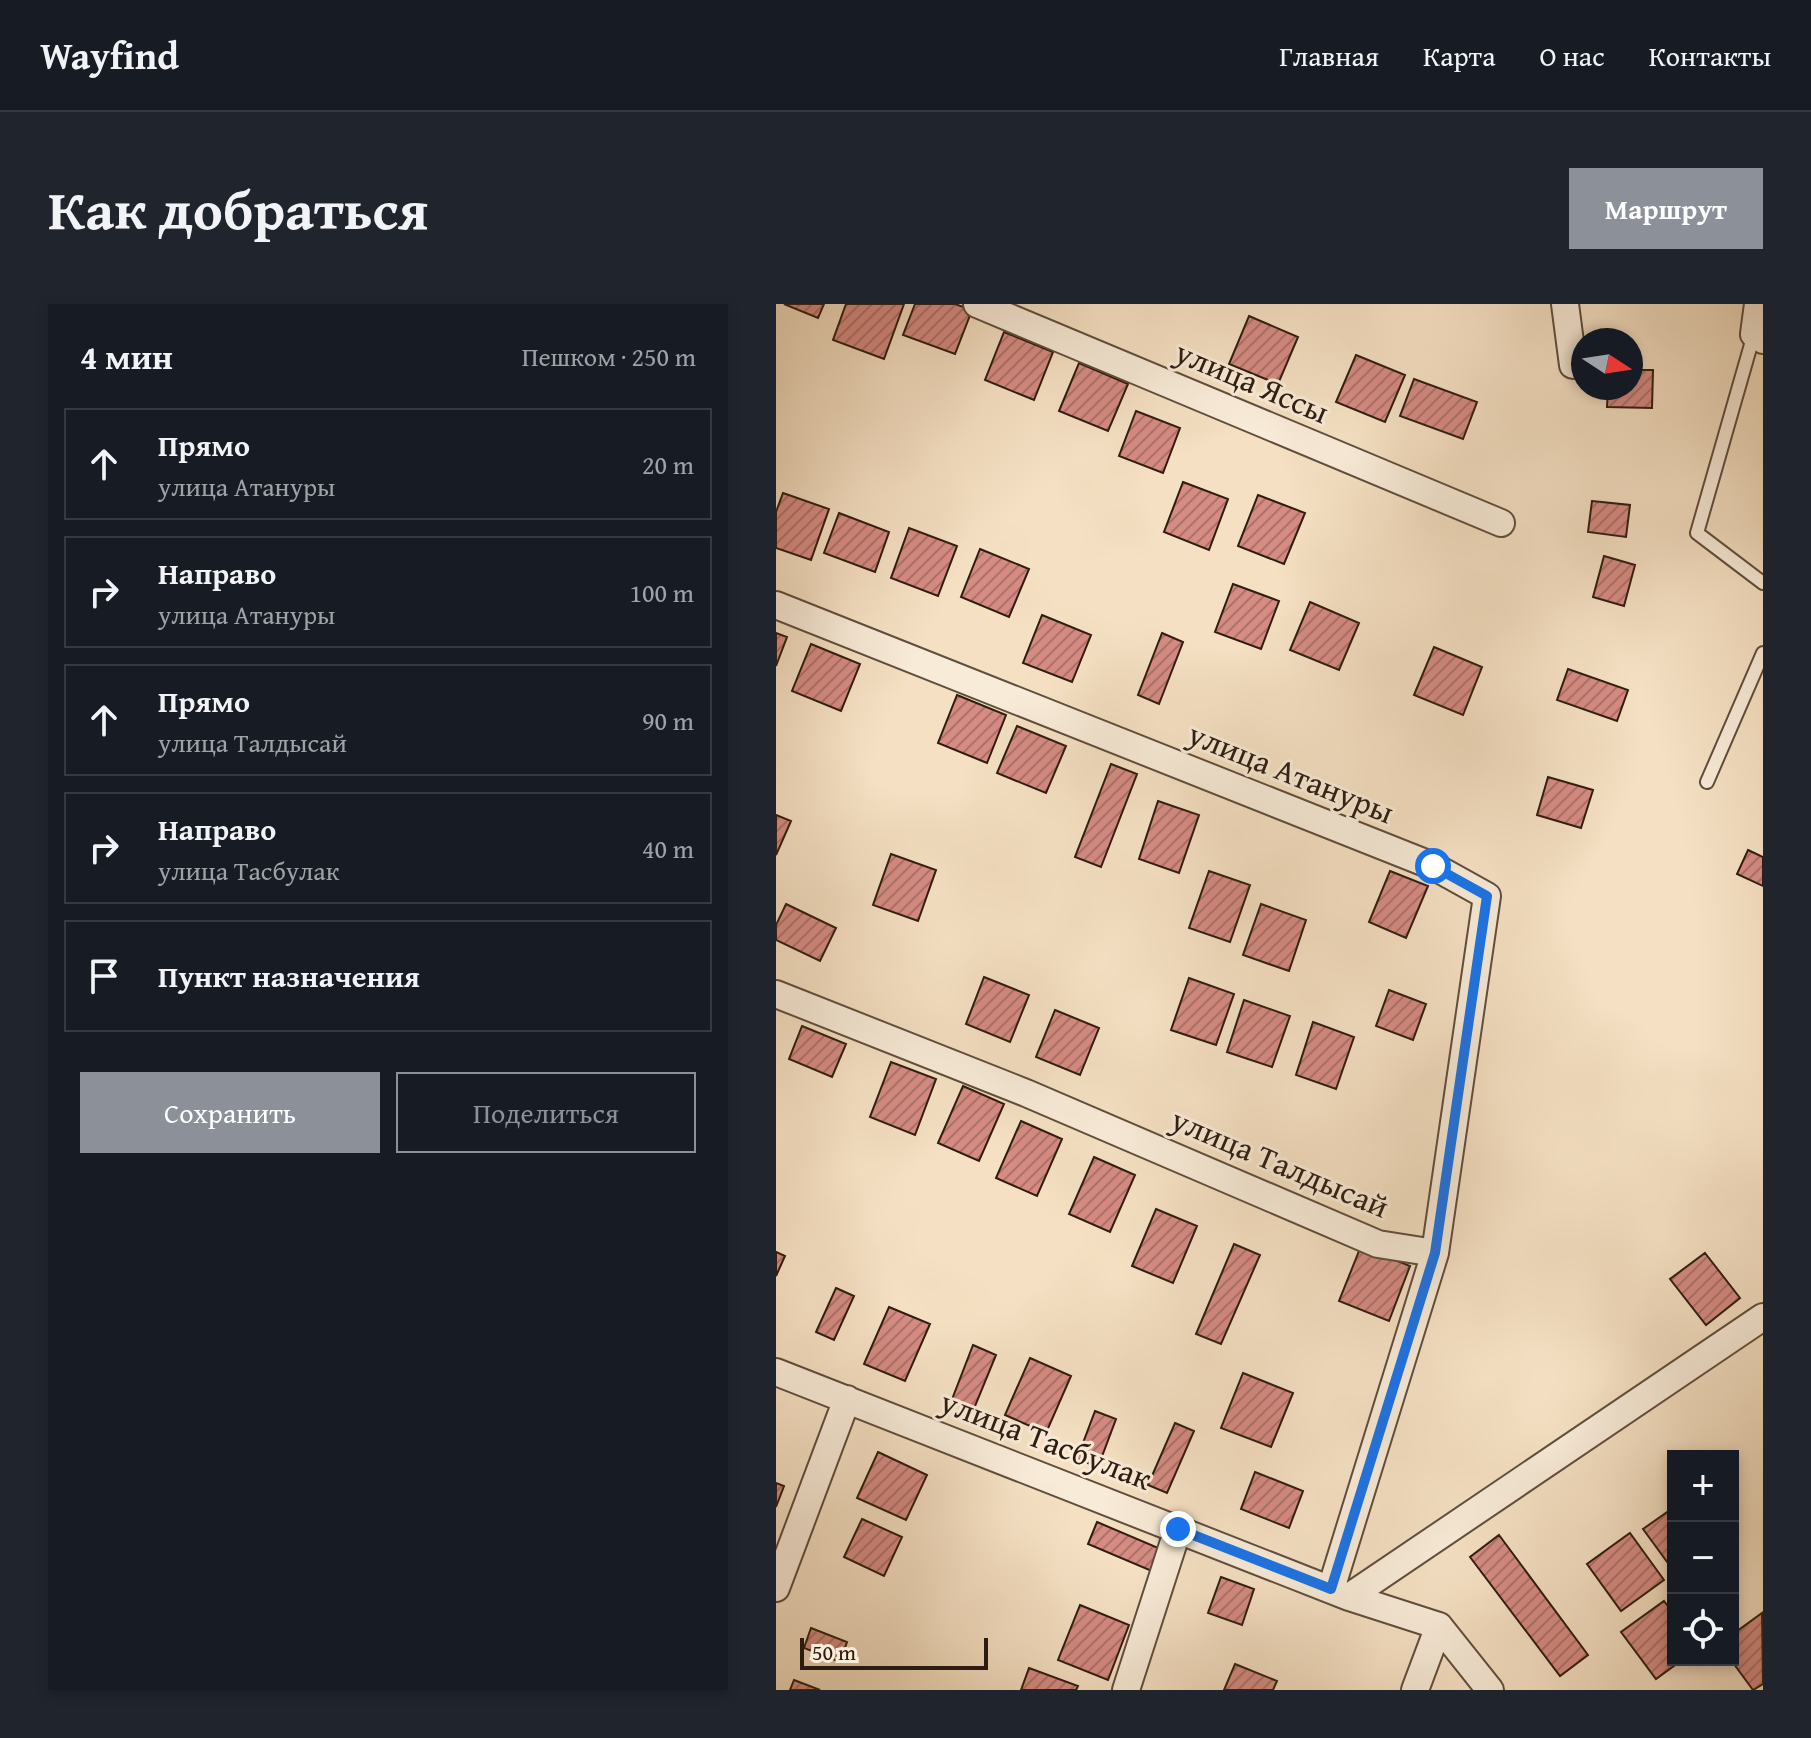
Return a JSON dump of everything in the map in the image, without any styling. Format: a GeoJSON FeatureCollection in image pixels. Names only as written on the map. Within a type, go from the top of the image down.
{"type":"FeatureCollection","features":[{"type":"Feature","properties":{"kind":"street","name":"улица Яссы"},"geometry":{"type":"LineString","coordinates":[[977,304],[1501,523]]}},
{"type":"Feature","properties":{"kind":"street"},"geometry":{"type":"LineString","coordinates":[[1565,304],[1571,350]]}},
{"type":"Feature","properties":{"kind":"street"},"geometry":{"type":"LineString","coordinates":[[1758,304],[1758,337]]}},
{"type":"Feature","properties":{"kind":"street","name":"улица Атануры"},"geometry":{"type":"LineString","coordinates":[[776,605],[1433,866],[1487,896],[1435,1253]]}},
{"type":"Feature","properties":{"kind":"street","name":"улица Талдысай"},"geometry":{"type":"LineString","coordinates":[[776,994],[1026,1093],[1378,1244],[1435,1253]]}},
{"type":"Feature","properties":{"kind":"street"},"geometry":{"type":"LineString","coordinates":[[1340,1593],[1435,1253]]}},
{"type":"Feature","properties":{"kind":"street"},"geometry":{"type":"LineString","coordinates":[[1340,1593],[1763,1317]]}},
{"type":"Feature","properties":{"kind":"street","name":"улица Тасбулак"},"geometry":{"type":"LineString","coordinates":[[776,1372],[1340,1593],[1439,1626]]}},
{"type":"Feature","properties":{"kind":"street"},"geometry":{"type":"LineString","coordinates":[[776,1588],[847,1399]]}},
{"type":"Feature","properties":{"kind":"street"},"geometry":{"type":"LineString","coordinates":[[1126,1690],[1178,1529]]}},
{"type":"Feature","properties":{"kind":"street"},"geometry":{"type":"LineString","coordinates":[[1415,1690],[1439,1626]]}},
{"type":"Feature","properties":{"kind":"street"},"geometry":{"type":"LineString","coordinates":[[1439,1626],[1490,1690]]}},
{"type":"Feature","properties":{"kind":"lane"},"geometry":{"type":"LineString","coordinates":[[1758,337],[1697,533],[1763,583]]}},
{"type":"Feature","properties":{"kind":"lane"},"geometry":{"type":"LineString","coordinates":[[1707,782],[1763,653]]}},
{"type":"Feature","properties":{"kind":"building"},"geometry":{"type":"Polygon","coordinates":[[[784,304],[824,304],[818,318],[784,304]]]}},
{"type":"Feature","properties":{"kind":"building"},"geometry":{"type":"Polygon","coordinates":[[[846,304],[904,304],[884,359],[833,340],[846,304]]]}},
{"type":"Feature","properties":{"kind":"building"},"geometry":{"type":"Polygon","coordinates":[[[915,304],[955,304],[972,310],[955,354],[903,335],[915,304]]]}},
{"type":"Feature","properties":{"kind":"building"},"geometry":{"type":"Polygon","coordinates":[[[1249,316],[1298,337],[1278,384],[1229,364],[1249,316]]]}},
{"type":"Feature","properties":{"kind":"building"},"geometry":{"type":"Polygon","coordinates":[[[1004,332],[1053,352],[1034,400],[985,380],[1004,332]]]}},
{"type":"Feature","properties":{"kind":"building"},"geometry":{"type":"Polygon","coordinates":[[[1356,355],[1405,375],[1385,422],[1336,402],[1356,355]]]}},
{"type":"Feature","properties":{"kind":"building"},"geometry":{"type":"Polygon","coordinates":[[[1079,363],[1128,384],[1108,431],[1059,411],[1079,363]]]}},
{"type":"Feature","properties":{"kind":"building"},"geometry":{"type":"Polygon","coordinates":[[[1643,370],[1653,370],[1652,408],[1607,407],[1607,400],[1643,400],[1643,370]]]}},
{"type":"Feature","properties":{"kind":"building"},"geometry":{"type":"Polygon","coordinates":[[[1414,379],[1477,402],[1463,439],[1400,416],[1414,379]]]}},
{"type":"Feature","properties":{"kind":"building"},"geometry":{"type":"Polygon","coordinates":[[[1136,411],[1180,428],[1163,473],[1119,456],[1136,411]]]}},
{"type":"Feature","properties":{"kind":"building"},"geometry":{"type":"Polygon","coordinates":[[[1183,482],[1228,499],[1209,550],[1164,532],[1183,482]]]}},
{"type":"Feature","properties":{"kind":"building"},"geometry":{"type":"Polygon","coordinates":[[[783,493],[829,509],[811,560],[776,548],[776,512],[783,493]]]}},
{"type":"Feature","properties":{"kind":"building"},"geometry":{"type":"Polygon","coordinates":[[[1258,495],[1305,513],[1284,564],[1238,546],[1258,495]]]}},
{"type":"Feature","properties":{"kind":"building"},"geometry":{"type":"Polygon","coordinates":[[[1592,501],[1630,505],[1626,537],[1588,532],[1592,501]]]}},
{"type":"Feature","properties":{"kind":"building"},"geometry":{"type":"Polygon","coordinates":[[[839,513],[889,532],[875,572],[824,553],[839,513]]]}},
{"type":"Feature","properties":{"kind":"building"},"geometry":{"type":"Polygon","coordinates":[[[909,528],[957,546],[938,596],[891,578],[909,528]]]}},
{"type":"Feature","properties":{"kind":"building"},"geometry":{"type":"Polygon","coordinates":[[[980,549],[1029,569],[1009,617],[961,597],[980,549]]]}},
{"type":"Feature","properties":{"kind":"building"},"geometry":{"type":"Polygon","coordinates":[[[1604,556],[1635,565],[1624,606],[1593,597],[1604,556]]]}},
{"type":"Feature","properties":{"kind":"building"},"geometry":{"type":"Polygon","coordinates":[[[1233,584],[1279,601],[1261,649],[1215,632],[1233,584]]]}},
{"type":"Feature","properties":{"kind":"building"},"geometry":{"type":"Polygon","coordinates":[[[1310,602],[1359,623],[1339,670],[1290,650],[1310,602]]]}},
{"type":"Feature","properties":{"kind":"building"},"geometry":{"type":"Polygon","coordinates":[[[1042,615],[1091,635],[1072,682],[1023,663],[1042,615]]]}},
{"type":"Feature","properties":{"kind":"building"},"geometry":{"type":"Polygon","coordinates":[[[776,633],[787,637],[776,666],[776,633]]]}},
{"type":"Feature","properties":{"kind":"building"},"geometry":{"type":"Polygon","coordinates":[[[1162,633],[1183,642],[1159,704],[1138,695],[1162,633]]]}},
{"type":"Feature","properties":{"kind":"building"},"geometry":{"type":"Polygon","coordinates":[[[811,644],[860,664],[841,711],[792,691],[811,644]]]}},
{"type":"Feature","properties":{"kind":"building"},"geometry":{"type":"Polygon","coordinates":[[[1434,647],[1482,667],[1463,715],[1414,695],[1434,647]]]}},
{"type":"Feature","properties":{"kind":"building"},"geometry":{"type":"Polygon","coordinates":[[[1568,669],[1628,690],[1617,721],[1557,700],[1568,669]]]}},
{"type":"Feature","properties":{"kind":"building"},"geometry":{"type":"Polygon","coordinates":[[[957,695],[1006,715],[987,763],[938,743],[957,695]]]}},
{"type":"Feature","properties":{"kind":"building"},"geometry":{"type":"Polygon","coordinates":[[[1017,726],[1066,746],[1046,793],[997,773],[1017,726]]]}},
{"type":"Feature","properties":{"kind":"building"},"geometry":{"type":"Polygon","coordinates":[[[1111,764],[1137,774],[1101,867],[1075,857],[1111,764]]]}},
{"type":"Feature","properties":{"kind":"building"},"geometry":{"type":"Polygon","coordinates":[[[1548,777],[1593,790],[1581,828],[1537,815],[1548,777]]]}},
{"type":"Feature","properties":{"kind":"building"},"geometry":{"type":"Polygon","coordinates":[[[1158,801],[1199,815],[1179,873],[1139,859],[1158,801]]]}},
{"type":"Feature","properties":{"kind":"building"},"geometry":{"type":"Polygon","coordinates":[[[776,815],[791,821],[776,855],[776,815]]]}},
{"type":"Feature","properties":{"kind":"building"},"geometry":{"type":"Polygon","coordinates":[[[1748,850],[1763,857],[1763,886],[1737,874],[1748,850]]]}},
{"type":"Feature","properties":{"kind":"building"},"geometry":{"type":"Polygon","coordinates":[[[891,854],[936,870],[918,921],[873,905],[891,854]]]}},
{"type":"Feature","properties":{"kind":"building"},"geometry":{"type":"Polygon","coordinates":[[[1209,871],[1250,885],[1230,942],[1189,928],[1209,871]]]}},
{"type":"Feature","properties":{"kind":"building"},"geometry":{"type":"Polygon","coordinates":[[[1390,871],[1428,886],[1406,938],[1369,922],[1390,871]]]}},
{"type":"Feature","properties":{"kind":"building"},"geometry":{"type":"Polygon","coordinates":[[[786,904],[836,928],[820,961],[776,940],[776,925],[786,904]]]}},
{"type":"Feature","properties":{"kind":"building"},"geometry":{"type":"Polygon","coordinates":[[[1261,904],[1306,920],[1289,971],[1243,955],[1261,904]]]}},
{"type":"Feature","properties":{"kind":"building"},"geometry":{"type":"Polygon","coordinates":[[[984,977],[1029,995],[1010,1042],[966,1024],[984,977]]]}},
{"type":"Feature","properties":{"kind":"building"},"geometry":{"type":"Polygon","coordinates":[[[1189,978],[1234,994],[1216,1045],[1171,1030],[1189,978]]]}},
{"type":"Feature","properties":{"kind":"building"},"geometry":{"type":"Polygon","coordinates":[[[1389,990],[1426,1004],[1413,1040],[1376,1026],[1389,990]]]}},
{"type":"Feature","properties":{"kind":"building"},"geometry":{"type":"Polygon","coordinates":[[[1244,1000],[1290,1016],[1272,1067],[1227,1052],[1244,1000]]]}},
{"type":"Feature","properties":{"kind":"building"},"geometry":{"type":"Polygon","coordinates":[[[1055,1010],[1099,1028],[1080,1075],[1036,1057],[1055,1010]]]}},
{"type":"Feature","properties":{"kind":"building"},"geometry":{"type":"Polygon","coordinates":[[[1313,1022],[1354,1037],[1336,1089],[1296,1075],[1313,1022]]]}},
{"type":"Feature","properties":{"kind":"building"},"geometry":{"type":"Polygon","coordinates":[[[802,1026],[846,1044],[832,1077],[789,1059],[802,1026]]]}},
{"type":"Feature","properties":{"kind":"building"},"geometry":{"type":"Polygon","coordinates":[[[891,1062],[936,1079],[915,1135],[870,1117],[891,1062]]]}},
{"type":"Feature","properties":{"kind":"building"},"geometry":{"type":"Polygon","coordinates":[[[963,1086],[1004,1104],[979,1161],[938,1143],[963,1086]]]}},
{"type":"Feature","properties":{"kind":"building"},"geometry":{"type":"Polygon","coordinates":[[[1021,1121],[1062,1139],[1037,1196],[996,1178],[1021,1121]]]}},
{"type":"Feature","properties":{"kind":"building"},"geometry":{"type":"Polygon","coordinates":[[[1094,1157],[1135,1175],[1110,1232],[1069,1214],[1094,1157]]]}},
{"type":"Feature","properties":{"kind":"building"},"geometry":{"type":"Polygon","coordinates":[[[1156,1209],[1197,1226],[1173,1283],[1132,1266],[1156,1209]]]}},
{"type":"Feature","properties":{"kind":"building"},"geometry":{"type":"Polygon","coordinates":[[[1234,1244],[1260,1255],[1221,1344],[1196,1334],[1234,1244]]]}},
{"type":"Feature","properties":{"kind":"building"},"geometry":{"type":"Polygon","coordinates":[[[1361,1246],[1410,1266],[1389,1321],[1339,1301],[1361,1246]]]}},
{"type":"Feature","properties":{"kind":"building"},"geometry":{"type":"Polygon","coordinates":[[[776,1252],[785,1256],[776,1276],[776,1252]]]}},
{"type":"Feature","properties":{"kind":"building"},"geometry":{"type":"Polygon","coordinates":[[[1705,1253],[1740,1298],[1706,1325],[1670,1279],[1705,1253]]]}},
{"type":"Feature","properties":{"kind":"building"},"geometry":{"type":"Polygon","coordinates":[[[836,1288],[854,1296],[834,1340],[816,1332],[836,1288]]]}},
{"type":"Feature","properties":{"kind":"building"},"geometry":{"type":"Polygon","coordinates":[[[889,1307],[930,1324],[905,1381],[864,1364],[889,1307]]]}},
{"type":"Feature","properties":{"kind":"building"},"geometry":{"type":"Polygon","coordinates":[[[973,1345],[996,1355],[973,1411],[951,1402],[973,1345]]]}},
{"type":"Feature","properties":{"kind":"building"},"geometry":{"type":"Polygon","coordinates":[[[1030,1358],[1071,1376],[1046,1433],[1005,1415],[1030,1358]]]}},
{"type":"Feature","properties":{"kind":"building"},"geometry":{"type":"Polygon","coordinates":[[[1243,1373],[1293,1393],[1271,1447],[1221,1428],[1243,1373]]]}},
{"type":"Feature","properties":{"kind":"building"},"geometry":{"type":"Polygon","coordinates":[[[1095,1411],[1116,1419],[1098,1467],[1077,1459],[1095,1411]]]}},
{"type":"Feature","properties":{"kind":"building"},"geometry":{"type":"Polygon","coordinates":[[[1175,1423],[1194,1431],[1167,1493],[1148,1485],[1175,1423]]]}},
{"type":"Feature","properties":{"kind":"building"},"geometry":{"type":"Polygon","coordinates":[[[878,1452],[927,1475],[906,1520],[857,1498],[878,1452]]]}},
{"type":"Feature","properties":{"kind":"building"},"geometry":{"type":"Polygon","coordinates":[[[1255,1472],[1303,1491],[1289,1528],[1241,1509],[1255,1472]]]}},
{"type":"Feature","properties":{"kind":"building"},"geometry":{"type":"Polygon","coordinates":[[[776,1483],[784,1486],[776,1507],[776,1483]]]}},
{"type":"Feature","properties":{"kind":"building"},"geometry":{"type":"Polygon","coordinates":[[[1667,1512],[1667,1562],[1643,1529],[1667,1512]]]}},
{"type":"Feature","properties":{"kind":"building"},"geometry":{"type":"Polygon","coordinates":[[[862,1519],[902,1537],[884,1576],[844,1557],[862,1519]]]}},
{"type":"Feature","properties":{"kind":"building"},"geometry":{"type":"Polygon","coordinates":[[[1097,1522],[1163,1550],[1154,1572],[1088,1544],[1097,1522]]]}},
{"type":"Feature","properties":{"kind":"building"},"geometry":{"type":"Polygon","coordinates":[[[1630,1533],[1664,1580],[1621,1611],[1587,1564],[1630,1533]]]}},
{"type":"Feature","properties":{"kind":"building"},"geometry":{"type":"Polygon","coordinates":[[[1499,1535],[1588,1655],[1560,1676],[1470,1557],[1499,1535]]]}},
{"type":"Feature","properties":{"kind":"building"},"geometry":{"type":"Polygon","coordinates":[[[1221,1577],[1254,1589],[1242,1625],[1208,1613],[1221,1577]]]}},
{"type":"Feature","properties":{"kind":"building"},"geometry":{"type":"Polygon","coordinates":[[[1664,1601],[1667,1605],[1667,1666],[1674,1666],[1656,1679],[1621,1632],[1664,1601]]]}},
{"type":"Feature","properties":{"kind":"building"},"geometry":{"type":"Polygon","coordinates":[[[1080,1605],[1129,1625],[1108,1680],[1058,1660],[1080,1605]]]}},
{"type":"Feature","properties":{"kind":"building"},"geometry":{"type":"Polygon","coordinates":[[[1762,1613],[1763,1684],[1753,1690],[1735,1666],[1739,1666],[1739,1630],[1762,1613]]]}},
{"type":"Feature","properties":{"kind":"building"},"geometry":{"type":"Polygon","coordinates":[[[811,1628],[847,1642],[840,1662],[804,1648],[811,1628]]]}},
{"type":"Feature","properties":{"kind":"building"},"geometry":{"type":"Polygon","coordinates":[[[1235,1664],[1277,1681],[1273,1690],[1224,1690],[1235,1664]]]}},
{"type":"Feature","properties":{"kind":"building"},"geometry":{"type":"Polygon","coordinates":[[[1029,1668],[1078,1686],[1076,1690],[1021,1690],[1029,1668]]]}},
{"type":"Feature","properties":{"kind":"building"},"geometry":{"type":"Polygon","coordinates":[[[794,1680],[820,1690],[790,1690],[794,1680]]]}},
{"type":"Feature","properties":{"kind":"route"},"geometry":{"type":"LineString","coordinates":[[1178,1529],[1331,1589],[1435,1253],[1487,896],[1433,866]]}}]}
